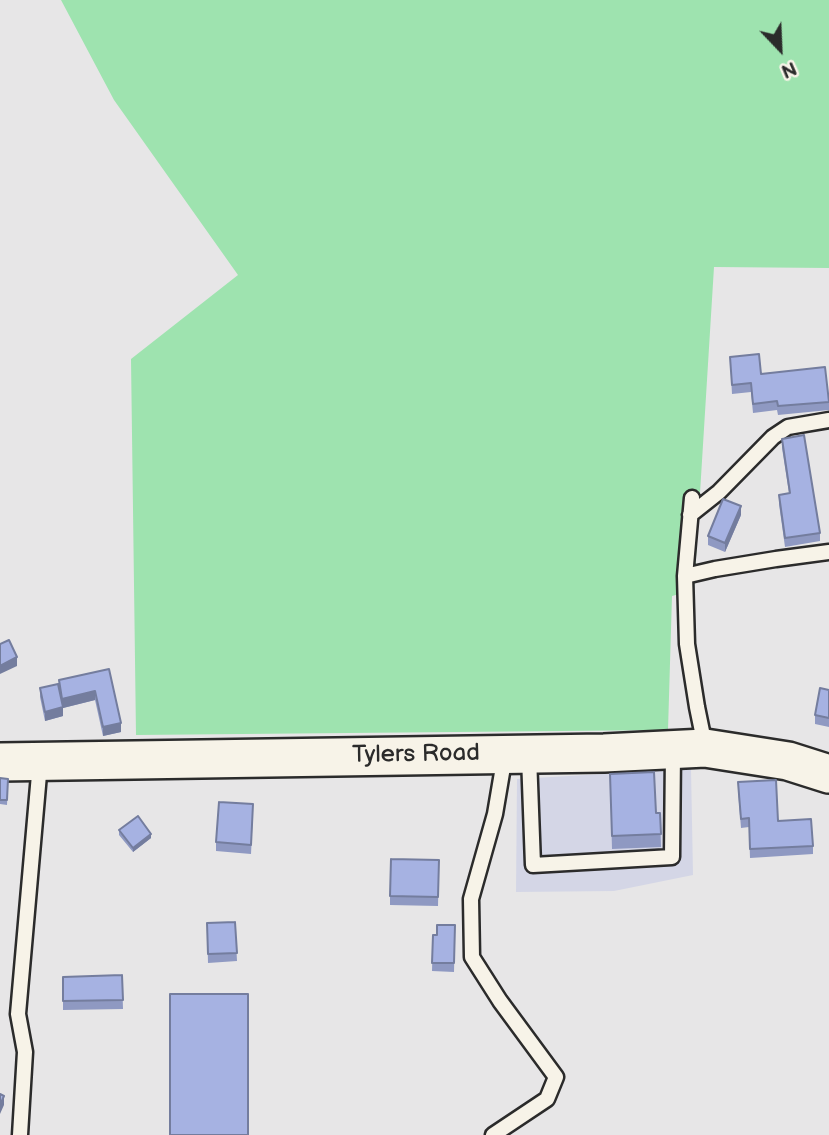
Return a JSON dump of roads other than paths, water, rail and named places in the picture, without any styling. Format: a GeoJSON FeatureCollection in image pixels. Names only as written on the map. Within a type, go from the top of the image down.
{"type":"FeatureCollection","features":[{"type":"Feature","properties":{"kind":"street","name":"Tylers Road"},"geometry":{"type":"LineString","coordinates":[[0,762],[604,753],[689,749],[788,761],[829,774]]}},
{"type":"Feature","properties":{"kind":"lane"},"geometry":{"type":"LineString","coordinates":[[690,515],[719,492],[773,437],[788,427],[829,420]]}},
{"type":"Feature","properties":{"kind":"lane"},"geometry":{"type":"LineString","coordinates":[[517,754],[533,865],[672,857],[697,707],[687,644],[685,576],[692,498]]}},
{"type":"Feature","properties":{"kind":"lane"},"geometry":{"type":"LineString","coordinates":[[685,576],[829,552]]}},
{"type":"Feature","properties":{"kind":"lane"},"geometry":{"type":"LineString","coordinates":[[493,1135],[547,1099],[556,1077],[500,1001],[472,957],[471,899],[495,814],[517,754]]}},
{"type":"Feature","properties":{"kind":"lane"},"geometry":{"type":"LineString","coordinates":[[20,1135],[25,1052],[18,1014],[40,762]]}}]}
